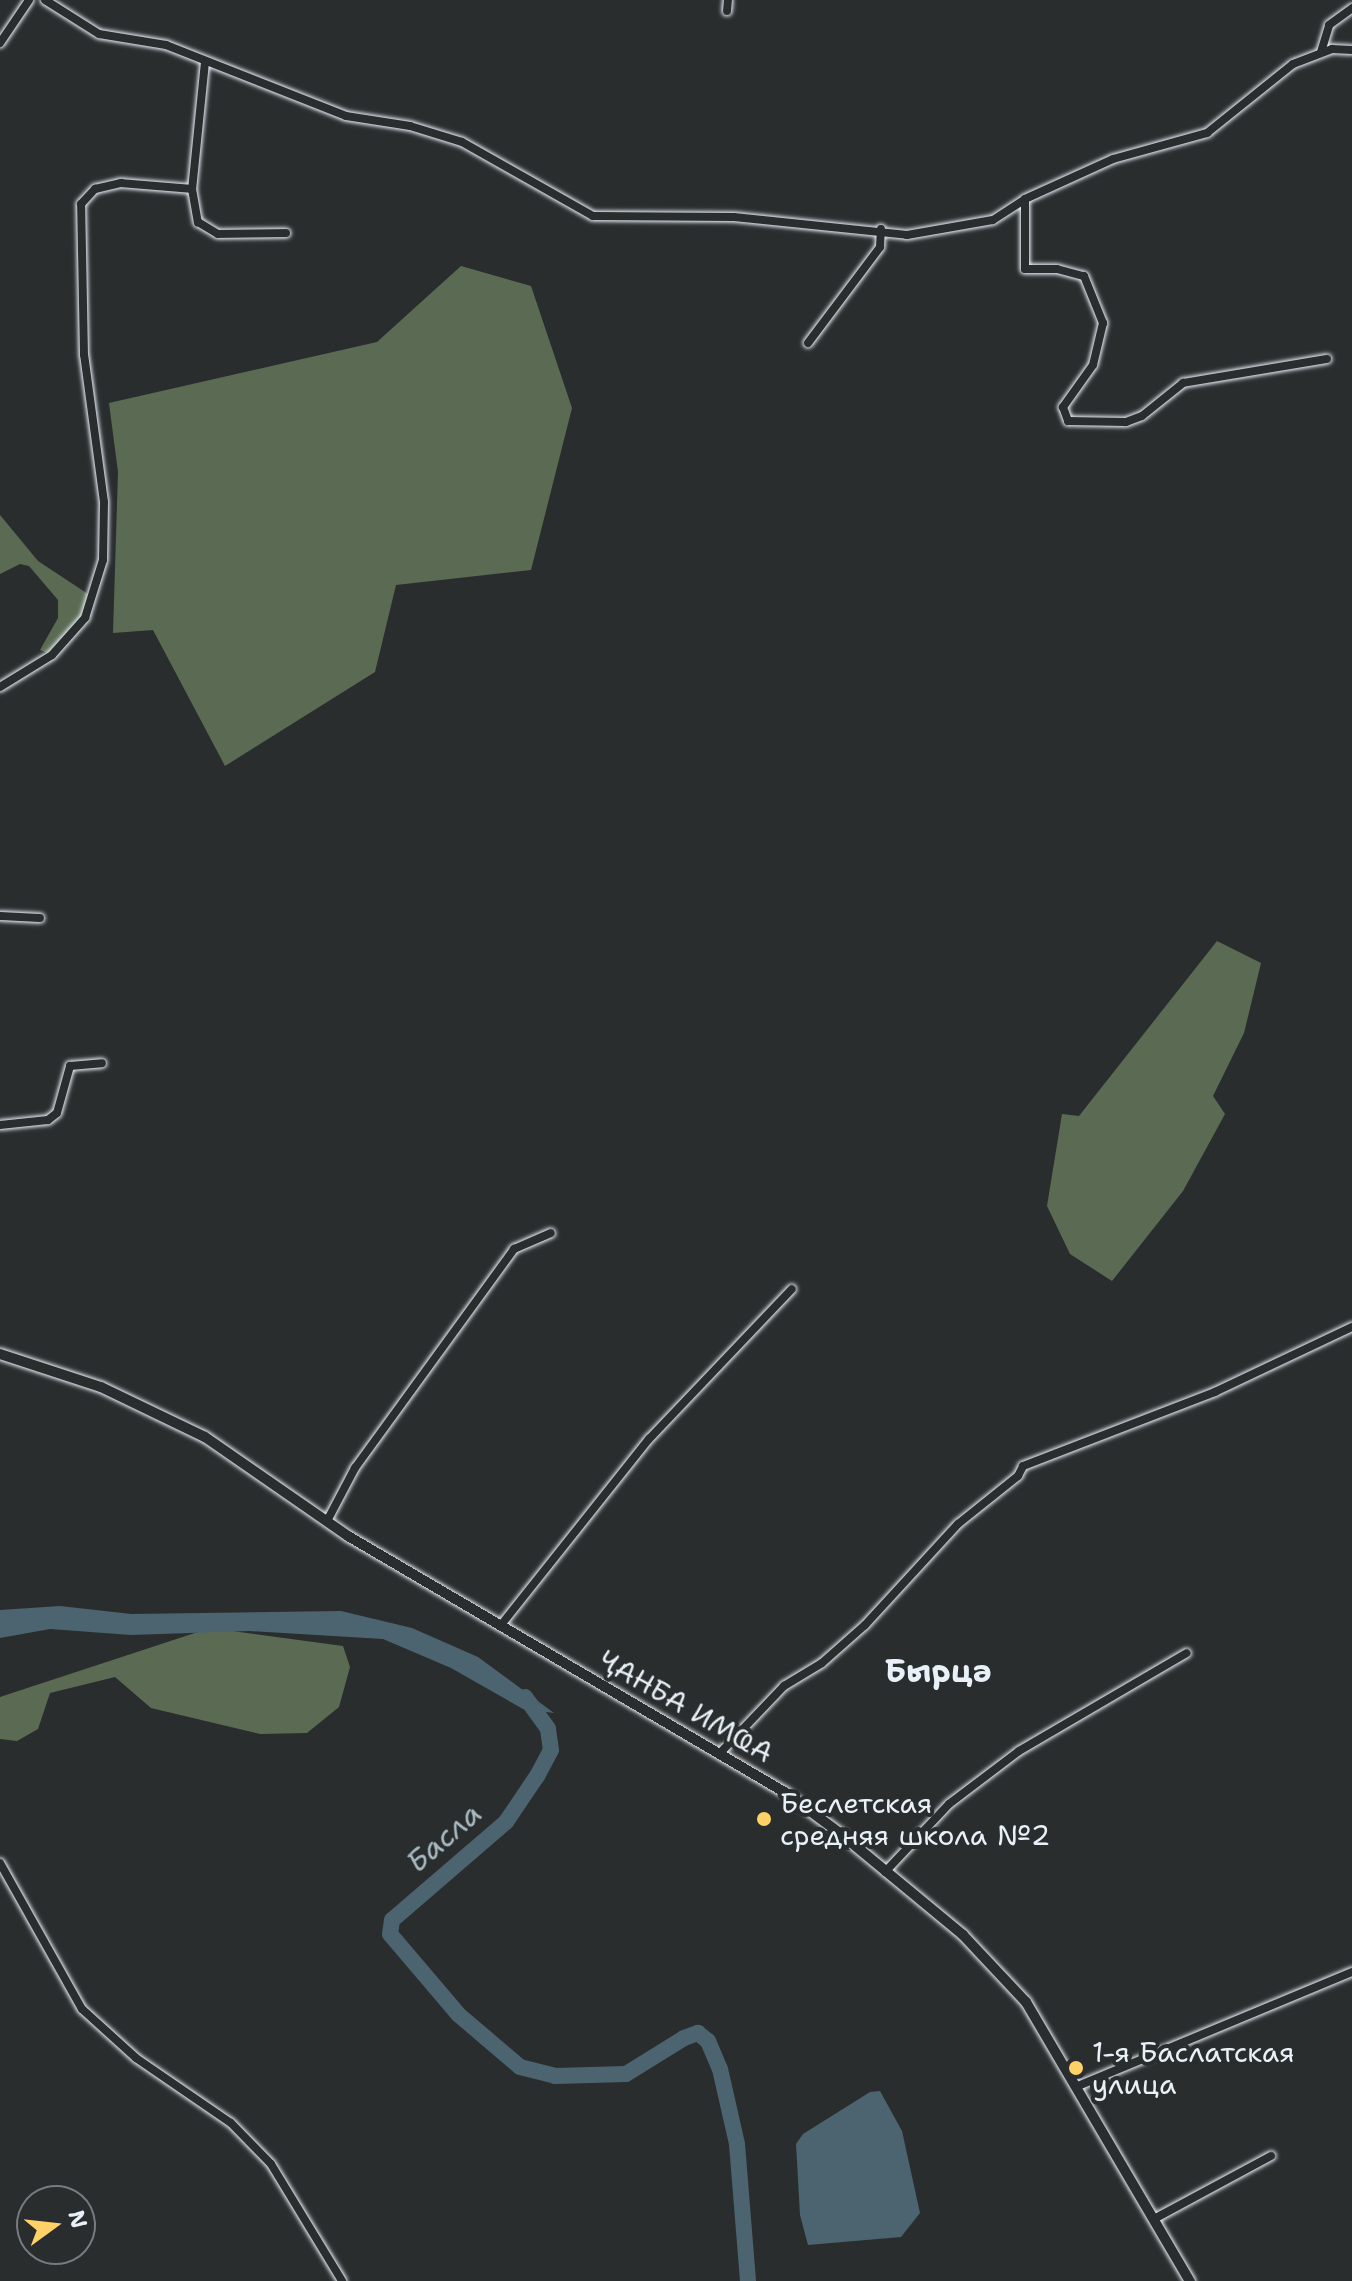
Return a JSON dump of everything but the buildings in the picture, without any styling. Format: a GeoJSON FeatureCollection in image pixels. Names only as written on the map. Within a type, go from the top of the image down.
{"type":"FeatureCollection","features":[{"type":"Feature","properties":{"kind":"street"},"geometry":{"type":"LineString","coordinates":[[0,43],[29,0]]}},
{"type":"Feature","properties":{"kind":"street"},"geometry":{"type":"LineString","coordinates":[[45,0],[99,34],[166,45],[346,116],[410,126],[462,142],[593,216],[610,220],[686,215],[881,229],[907,235],[993,220],[1025,199],[1113,159],[1207,133],[1270,78],[1321,52],[1352,50]]}},
{"type":"Feature","properties":{"kind":"street"},"geometry":{"type":"LineString","coordinates":[[727,11],[728,0]]}},
{"type":"Feature","properties":{"kind":"street"},"geometry":{"type":"LineString","coordinates":[[1321,52],[1329,25],[1352,8]]}},
{"type":"Feature","properties":{"kind":"street"},"geometry":{"type":"LineString","coordinates":[[205,62],[192,189],[198,222],[205,228],[253,237],[286,233]]}},
{"type":"Feature","properties":{"kind":"street"},"geometry":{"type":"LineString","coordinates":[[0,687],[52,655],[85,618],[103,560],[104,502],[84,355],[81,204],[95,189],[121,183],[192,189]]}},
{"type":"Feature","properties":{"kind":"street"},"geometry":{"type":"LineString","coordinates":[[1025,199],[1025,269],[1066,270],[1084,276],[1103,323],[1093,365],[1063,407],[1068,421],[1126,422],[1142,416],[1183,383],[1327,359]]}},
{"type":"Feature","properties":{"kind":"street"},"geometry":{"type":"LineString","coordinates":[[808,343],[880,247],[881,229]]}},
{"type":"Feature","properties":{"kind":"street"},"geometry":{"type":"LineString","coordinates":[[0,916],[40,918]]}},
{"type":"Feature","properties":{"kind":"street"},"geometry":{"type":"LineString","coordinates":[[0,1125],[48,1120],[57,1113],[70,1066],[102,1063]]}},
{"type":"Feature","properties":{"kind":"street"},"geometry":{"type":"LineString","coordinates":[[327,1521],[355,1468],[514,1249],[551,1233]]}},
{"type":"Feature","properties":{"kind":"street"},"geometry":{"type":"LineString","coordinates":[[501,1625],[649,1439],[792,1289]]}},
{"type":"Feature","properties":{"kind":"street"},"geometry":{"type":"LineString","coordinates":[[720,1753],[784,1686],[822,1663],[865,1625],[958,1524],[1018,1476],[1023,1466],[1215,1392],[1352,1327]]}},
{"type":"Feature","properties":{"kind":"street","name":"ҶАНБА ИМҨА"},"geometry":{"type":"LineString","coordinates":[[0,1354],[153,1409],[205,1437],[327,1521],[786,1793],[885,1872],[1010,1982],[1078,2086],[1190,2281]]}},
{"type":"Feature","properties":{"kind":"street"},"geometry":{"type":"LineString","coordinates":[[885,1872],[949,1804],[1019,1751],[1187,1653]]}},
{"type":"Feature","properties":{"kind":"street"},"geometry":{"type":"LineString","coordinates":[[0,1863],[82,2009],[136,2058],[231,2123],[271,2164],[342,2281]]}},
{"type":"Feature","properties":{"kind":"street"},"geometry":{"type":"LineString","coordinates":[[1078,2086],[1352,1972]]}},
{"type":"Feature","properties":{"kind":"street"},"geometry":{"type":"LineString","coordinates":[[1154,2219],[1271,2156]]}},
{"type":"Feature","properties":{"kind":"green space"},"geometry":{"type":"Polygon","coordinates":[[[461,266],[531,286],[572,408],[531,570],[396,585],[375,672],[225,766],[153,630],[113,633],[118,472],[109,403],[377,342],[461,266]]]}},
{"type":"Feature","properties":{"kind":"green space"},"geometry":{"type":"Polygon","coordinates":[[[0,515],[38,561],[88,594],[81,619],[48,653],[40,650],[58,618],[58,600],[29,566],[20,564],[0,574],[0,515]]]}},
{"type":"Feature","properties":{"kind":"green space"},"geometry":{"type":"Polygon","coordinates":[[[1217,941],[1261,963],[1244,1033],[1213,1096],[1225,1114],[1183,1191],[1112,1281],[1070,1254],[1047,1206],[1062,1114],[1079,1116],[1217,941]]]}},
{"type":"Feature","properties":{"kind":"green space"},"geometry":{"type":"Polygon","coordinates":[[[210,1628],[343,1646],[350,1667],[339,1707],[307,1733],[260,1734],[151,1708],[115,1677],[50,1693],[38,1729],[17,1741],[0,1739],[0,1697],[210,1628]]]}},
{"type":"Feature","properties":{"kind":"water"},"geometry":{"type":"Polygon","coordinates":[[[60,1606],[131,1614],[341,1611],[412,1628],[478,1657],[554,1713],[523,1709],[451,1668],[383,1639],[249,1631],[131,1635],[50,1629],[0,1638],[0,1610],[60,1606]]]}},
{"type":"Feature","properties":{"kind":"water"},"geometry":{"type":"Polygon","coordinates":[[[880,2091],[902,2131],[920,2213],[901,2237],[808,2245],[800,2215],[796,2144],[803,2134],[870,2092],[880,2091]]]}},
{"type":"Feature","properties":{"kind":"waterway","name":"Басла"},"geometry":{"type":"LineString","coordinates":[[525,1697],[548,1729],[551,1750],[537,1776],[506,1822],[392,1920],[390,1934],[459,2015],[520,2067],[555,2076],[626,2074],[684,2038],[698,2033],[708,2041],[720,2069],[737,2144],[748,2281]]}},
{"type":"Feature","properties":{"kind":"place","name":"Беслетская средняя школа №2"},"geometry":{"type":"Point","coordinates":[764,1819]}},
{"type":"Feature","properties":{"kind":"place","name":"1-я Баслатская улица"},"geometry":{"type":"Point","coordinates":[1076,2068]}},
{"type":"Feature","properties":{"kind":"district","name":"Бырцә"},"geometry":{"type":"Point","coordinates":[938,1671]}}]}
